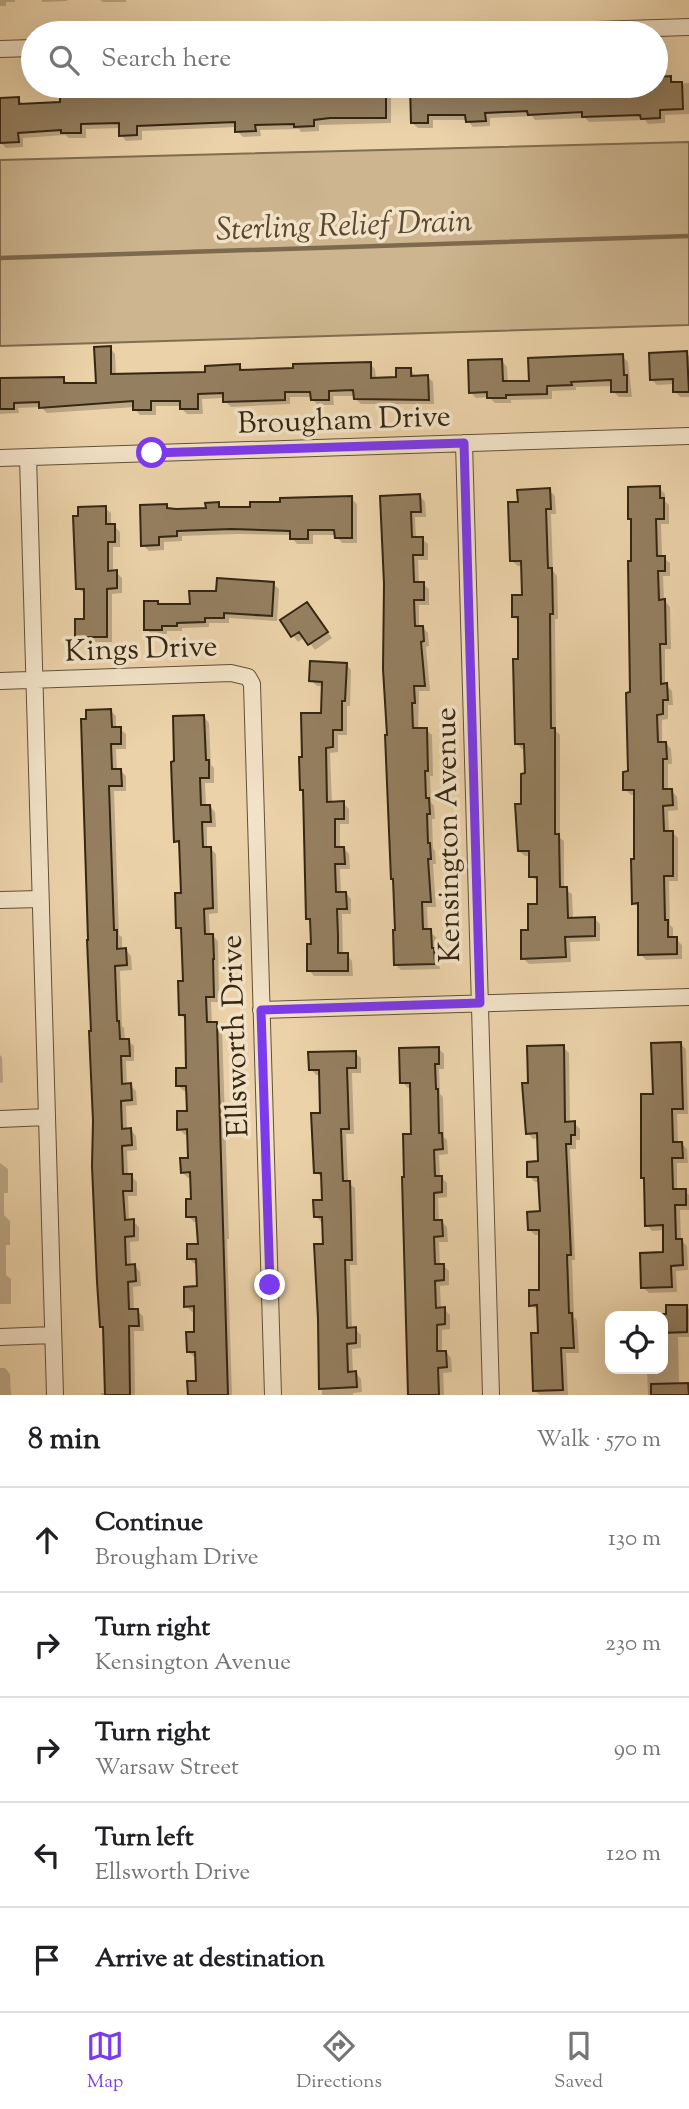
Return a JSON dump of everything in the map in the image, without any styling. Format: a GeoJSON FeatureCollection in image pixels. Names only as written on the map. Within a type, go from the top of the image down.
{"type":"FeatureCollection","features":[{"type":"Feature","properties":{"kind":"street"},"geometry":{"type":"LineString","coordinates":[[668,28],[689,27]]}},
{"type":"Feature","properties":{"kind":"street"},"geometry":{"type":"LineString","coordinates":[[0,49],[21,48]]}},
{"type":"Feature","properties":{"kind":"street","name":"Brougham Drive"},"geometry":{"type":"LineString","coordinates":[[0,458],[689,436]]}},
{"type":"Feature","properties":{"kind":"street","name":"Kensington Avenue"},"geometry":{"type":"LineString","coordinates":[[464,443],[491,1395]]}},
{"type":"Feature","properties":{"kind":"street"},"geometry":{"type":"LineString","coordinates":[[28,457],[55,1395]]}},
{"type":"Feature","properties":{"kind":"street","name":"Kings Drive"},"geometry":{"type":"LineString","coordinates":[[0,681],[232,673],[248,677]]}},
{"type":"Feature","properties":{"kind":"street","name":"Ellsworth Drive"},"geometry":{"type":"LineString","coordinates":[[248,677],[252,684],[273,1395]]}},
{"type":"Feature","properties":{"kind":"street"},"geometry":{"type":"LineString","coordinates":[[0,900],[40,899]]}},
{"type":"Feature","properties":{"kind":"street"},"geometry":{"type":"LineString","coordinates":[[261,1010],[689,997]]}},
{"type":"Feature","properties":{"kind":"street"},"geometry":{"type":"LineString","coordinates":[[0,1119],[47,1117]]}},
{"type":"Feature","properties":{"kind":"street"},"geometry":{"type":"LineString","coordinates":[[0,1337],[53,1335]]}},
{"type":"Feature","properties":{"kind":"shaded area","name":"Sterling Relief Drain"},"geometry":{"type":"Polygon","coordinates":[[[689,142],[689,325],[0,346],[0,160],[689,142]]]}},
{"type":"Feature","properties":{"kind":"building"},"geometry":{"type":"Polygon","coordinates":[[[668,76],[671,76],[671,82],[682,82],[683,109],[660,110],[660,118],[641,119],[640,115],[582,117],[582,112],[528,115],[527,111],[485,113],[486,121],[466,122],[465,115],[428,115],[428,123],[411,123],[410,98],[668,98],[668,76]]]}},
{"type":"Feature","properties":{"kind":"building"},"geometry":{"type":"Polygon","coordinates":[[[19,97],[19,104],[60,102],[60,98],[386,98],[386,118],[330,118],[314,120],[314,126],[255,125],[256,131],[235,132],[235,122],[137,126],[137,135],[119,136],[119,123],[81,124],[81,133],[61,133],[61,130],[18,133],[19,142],[0,143],[0,98],[19,97]]]}},
{"type":"Feature","properties":{"kind":"building"},"geometry":{"type":"Polygon","coordinates":[[[111,346],[111,374],[205,372],[205,366],[240,364],[240,370],[293,368],[293,364],[371,362],[371,378],[396,377],[396,368],[411,368],[411,376],[428,375],[429,400],[354,399],[353,390],[329,391],[329,400],[311,400],[310,392],[285,392],[285,400],[223,402],[223,393],[198,394],[198,409],[180,409],[180,401],[151,401],[151,410],[133,410],[133,401],[39,408],[39,402],[14,403],[14,409],[0,409],[0,378],[64,377],[64,383],[96,383],[94,347],[111,346]]]}},
{"type":"Feature","properties":{"kind":"building"},"geometry":{"type":"Polygon","coordinates":[[[687,351],[689,392],[673,392],[673,379],[650,380],[649,353],[687,351]]]}},
{"type":"Feature","properties":{"kind":"building"},"geometry":{"type":"Polygon","coordinates":[[[623,354],[627,392],[611,392],[611,380],[547,386],[547,394],[506,395],[506,398],[487,398],[487,392],[469,393],[468,360],[502,359],[503,381],[529,381],[528,358],[623,354]]]}},
{"type":"Feature","properties":{"kind":"building"},"geometry":{"type":"Polygon","coordinates":[[[660,486],[660,498],[664,498],[664,519],[656,519],[657,556],[665,556],[665,571],[658,571],[659,600],[665,599],[666,644],[660,644],[661,684],[667,683],[668,700],[663,700],[663,714],[657,715],[658,742],[666,742],[663,789],[672,789],[673,805],[663,806],[664,831],[673,831],[673,876],[664,876],[665,920],[668,920],[668,937],[677,937],[677,954],[638,955],[638,903],[632,904],[634,790],[623,790],[623,772],[628,771],[626,693],[630,692],[628,561],[631,561],[631,519],[628,519],[628,487],[660,486]]]}},
{"type":"Feature","properties":{"kind":"building"},"geometry":{"type":"Polygon","coordinates":[[[550,488],[551,509],[546,509],[548,568],[552,568],[551,728],[555,728],[555,834],[559,834],[560,887],[567,887],[568,918],[595,917],[595,936],[565,937],[566,957],[521,959],[521,930],[528,930],[528,904],[537,904],[537,877],[529,877],[529,851],[518,851],[515,804],[521,804],[521,774],[525,773],[524,744],[515,744],[513,659],[518,659],[518,617],[512,617],[512,595],[522,595],[521,561],[510,561],[508,502],[518,502],[517,490],[550,488]]]}},
{"type":"Feature","properties":{"kind":"building"},"geometry":{"type":"Polygon","coordinates":[[[420,494],[421,512],[411,512],[412,537],[423,537],[423,555],[413,555],[414,582],[424,582],[424,600],[414,600],[415,626],[423,626],[424,641],[421,642],[425,686],[414,686],[415,703],[412,703],[413,728],[427,728],[428,771],[425,771],[426,798],[429,798],[430,814],[427,814],[431,902],[422,902],[423,929],[431,929],[435,964],[394,965],[395,930],[383,669],[384,584],[380,496],[420,494]]]}},
{"type":"Feature","properties":{"kind":"building"},"geometry":{"type":"Polygon","coordinates":[[[352,496],[352,538],[335,538],[334,530],[308,530],[308,539],[290,539],[290,531],[177,531],[177,536],[159,537],[159,545],[141,546],[140,505],[167,504],[167,508],[176,509],[206,508],[205,503],[219,502],[219,507],[250,507],[250,502],[280,502],[280,498],[352,496]]]}},
{"type":"Feature","properties":{"kind":"building"},"geometry":{"type":"Polygon","coordinates":[[[106,506],[106,524],[115,524],[115,542],[108,542],[108,571],[117,570],[117,588],[107,589],[107,637],[75,637],[75,619],[84,619],[84,589],[76,589],[73,516],[78,516],[78,507],[106,506]]]}},
{"type":"Feature","properties":{"kind":"building"},"geometry":{"type":"Polygon","coordinates":[[[217,578],[274,582],[272,616],[224,613],[224,618],[205,618],[205,622],[177,623],[177,626],[162,626],[162,630],[144,630],[144,601],[190,604],[189,591],[216,591],[217,578]]]}},
{"type":"Feature","properties":{"kind":"building"},"geometry":{"type":"Polygon","coordinates":[[[307,602],[328,632],[308,645],[299,632],[291,637],[280,620],[307,602]]]}},
{"type":"Feature","properties":{"kind":"building"},"geometry":{"type":"Polygon","coordinates":[[[310,661],[347,663],[345,701],[342,701],[342,730],[333,730],[333,747],[326,748],[327,802],[344,801],[344,819],[335,819],[335,847],[344,847],[345,864],[335,864],[336,892],[346,892],[347,909],[337,909],[338,953],[348,953],[348,971],[307,971],[307,944],[311,944],[310,919],[306,919],[303,790],[300,790],[301,713],[321,713],[322,682],[309,681],[310,661]]]}},
{"type":"Feature","properties":{"kind":"building"},"geometry":{"type":"Polygon","coordinates":[[[111,709],[112,727],[121,727],[121,744],[111,744],[112,769],[121,769],[122,786],[109,786],[114,930],[117,930],[117,949],[126,948],[127,965],[115,966],[117,1021],[120,1039],[129,1039],[130,1056],[121,1056],[122,1084],[131,1083],[132,1100],[121,1101],[122,1129],[131,1128],[132,1145],[122,1146],[123,1174],[132,1174],[132,1191],[123,1191],[125,1220],[134,1219],[134,1236],[125,1237],[126,1265],[135,1264],[136,1281],[128,1282],[129,1309],[138,1309],[139,1326],[129,1326],[130,1395],[105,1395],[92,1166],[91,1031],[81,719],[86,719],[86,710],[111,709]]]}},
{"type":"Feature","properties":{"kind":"building"},"geometry":{"type":"Polygon","coordinates":[[[204,715],[209,778],[200,778],[201,805],[210,805],[211,822],[202,822],[203,847],[211,847],[213,908],[204,909],[205,934],[213,934],[214,959],[214,997],[206,997],[207,1022],[217,1022],[228,1395],[188,1395],[187,1381],[196,1381],[195,1352],[187,1352],[186,1332],[194,1332],[194,1306],[184,1307],[184,1287],[197,1286],[196,1259],[187,1259],[187,1244],[198,1244],[196,1217],[186,1217],[186,1199],[191,1199],[190,1172],[181,1173],[180,1158],[188,1158],[187,1129],[177,1130],[177,1111],[187,1111],[186,1086],[176,1086],[176,1068],[186,1068],[185,1015],[179,1015],[178,981],[183,981],[181,928],[176,928],[175,893],[181,893],[179,841],[174,842],[171,762],[174,761],[173,716],[204,715]]]}},
{"type":"Feature","properties":{"kind":"building"},"geometry":{"type":"Polygon","coordinates":[[[681,1042],[683,1109],[672,1109],[673,1142],[682,1142],[683,1158],[672,1158],[673,1189],[686,1189],[686,1205],[675,1205],[676,1239],[682,1239],[683,1265],[671,1266],[672,1287],[641,1288],[640,1253],[663,1252],[663,1225],[645,1226],[644,1178],[641,1178],[641,1094],[653,1094],[651,1043],[681,1042]]]}},
{"type":"Feature","properties":{"kind":"building"},"geometry":{"type":"Polygon","coordinates":[[[564,1045],[565,1122],[575,1121],[575,1135],[571,1135],[571,1144],[566,1144],[571,1255],[567,1255],[569,1313],[572,1313],[574,1348],[561,1348],[563,1390],[533,1391],[531,1333],[538,1333],[537,1305],[529,1306],[529,1290],[539,1290],[539,1230],[528,1230],[527,1212],[540,1211],[538,1177],[527,1177],[527,1162],[538,1161],[537,1133],[526,1134],[522,1083],[528,1083],[527,1046],[564,1045]]]}},
{"type":"Feature","properties":{"kind":"building"},"geometry":{"type":"Polygon","coordinates":[[[439,1047],[439,1064],[435,1064],[439,1133],[442,1133],[443,1149],[434,1150],[435,1176],[442,1176],[442,1192],[434,1193],[434,1220],[442,1220],[443,1236],[434,1237],[435,1264],[444,1264],[444,1280],[435,1281],[436,1308],[445,1307],[445,1324],[437,1325],[437,1351],[446,1351],[447,1367],[438,1368],[439,1395],[408,1395],[402,1177],[403,1134],[411,1134],[410,1083],[400,1083],[399,1048],[439,1047]]]}},
{"type":"Feature","properties":{"kind":"building"},"geometry":{"type":"Polygon","coordinates":[[[356,1051],[356,1068],[347,1068],[349,1129],[341,1129],[343,1181],[350,1181],[352,1260],[345,1260],[347,1328],[356,1327],[356,1343],[347,1344],[348,1372],[356,1371],[357,1387],[319,1389],[314,1244],[323,1244],[322,1217],[314,1217],[313,1200],[322,1200],[321,1173],[314,1173],[311,1113],[320,1113],[319,1070],[309,1070],[308,1052],[356,1051]]]}},
{"type":"Feature","properties":{"kind":"building"},"geometry":{"type":"Polygon","coordinates":[[[666,1305],[687,1305],[687,1332],[668,1333],[666,1305]]]}},
{"type":"Feature","properties":{"kind":"building"},"geometry":{"type":"Polygon","coordinates":[[[688,1383],[689,1395],[651,1395],[651,1384],[688,1383]]]}},
{"type":"Feature","properties":{"kind":"waterway","name":"Sterling Relief Drain"},"geometry":{"type":"LineString","coordinates":[[0,258],[689,236]]}},
{"type":"Feature","properties":{"kind":"route"},"geometry":{"type":"LineString","coordinates":[[152,453],[464,443],[480,1003],[261,1010],[270,1285]]}}]}
